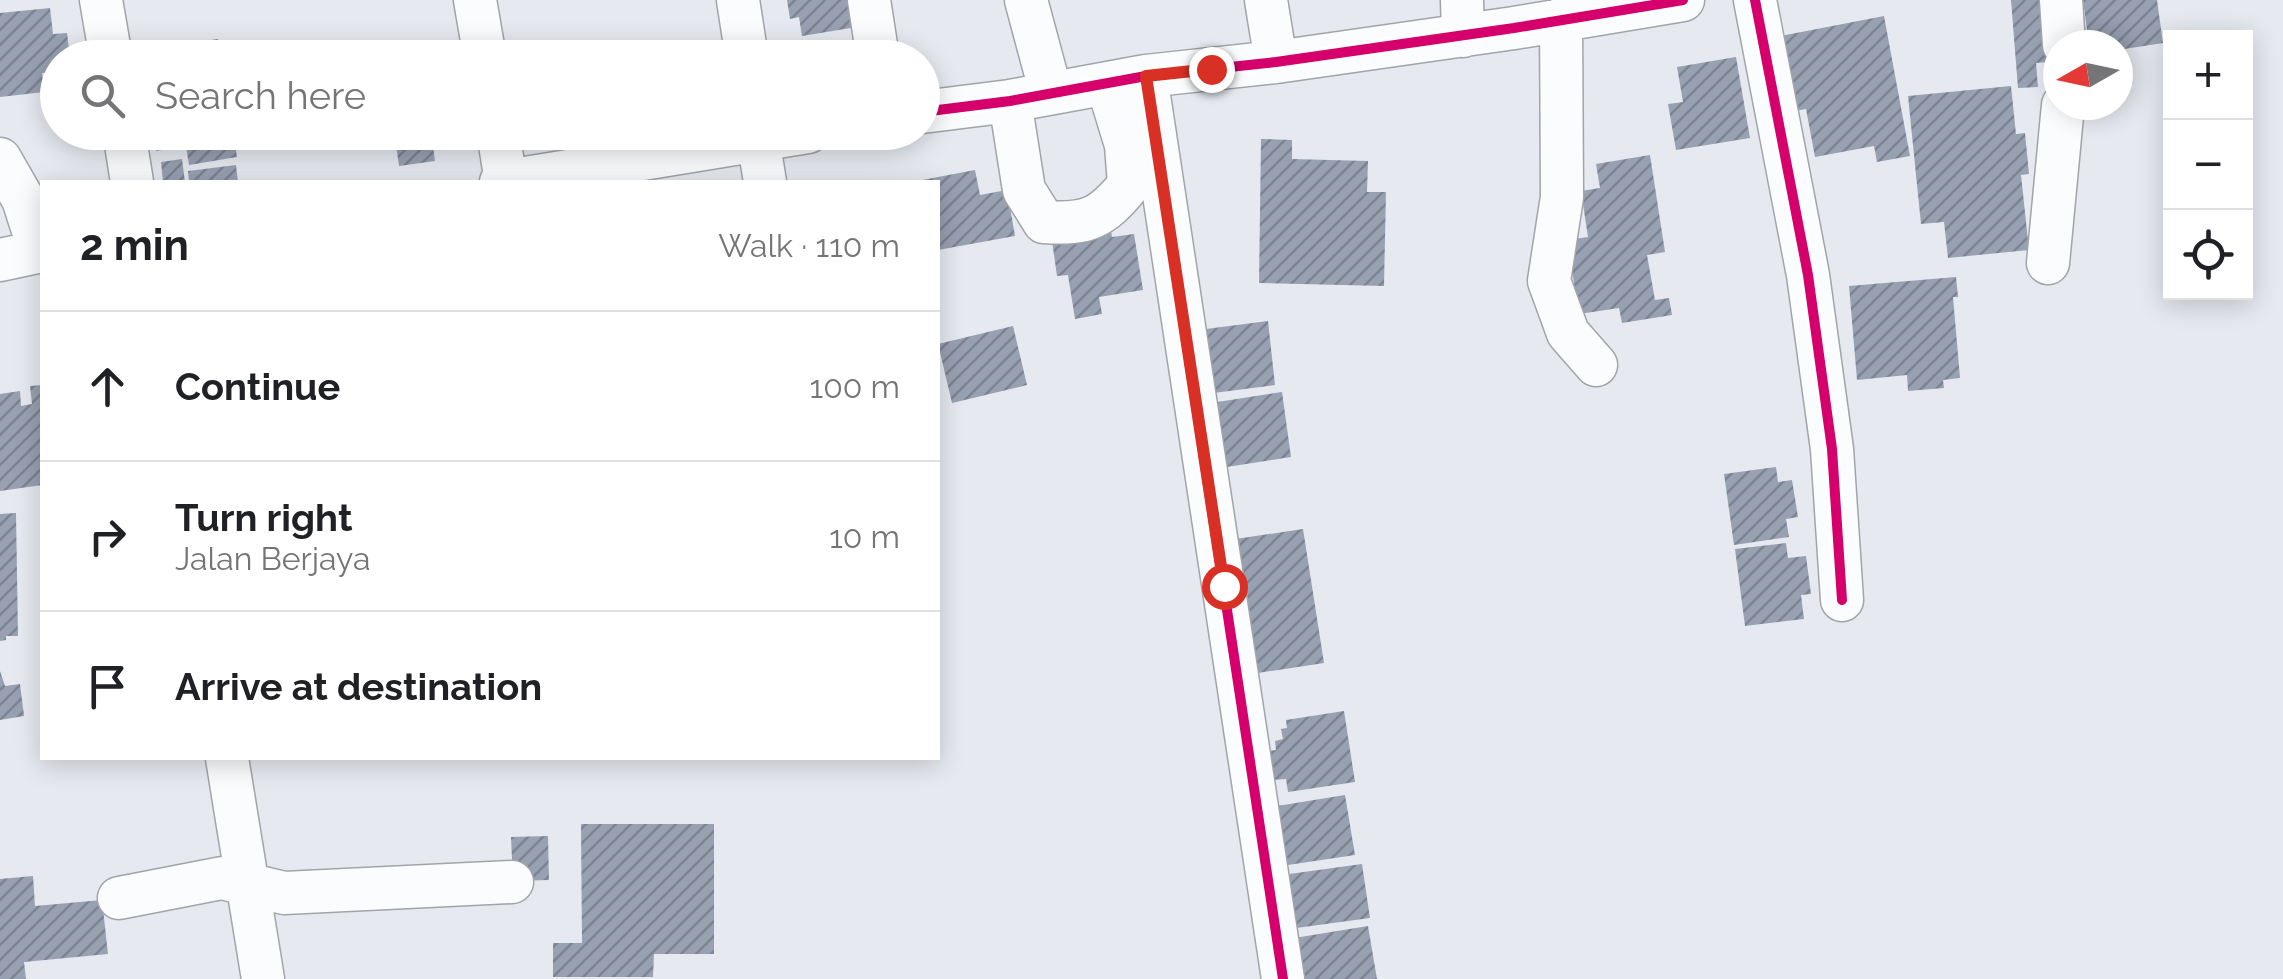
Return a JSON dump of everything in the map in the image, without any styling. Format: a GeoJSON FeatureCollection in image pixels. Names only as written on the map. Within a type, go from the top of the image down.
{"type":"FeatureCollection","features":[{"type":"Feature","properties":{"kind":"street"},"geometry":{"type":"LineString","coordinates":[[101,0],[108,40]]}},
{"type":"Feature","properties":{"kind":"street"},"geometry":{"type":"LineString","coordinates":[[475,0],[482,40]]}},
{"type":"Feature","properties":{"kind":"street"},"geometry":{"type":"LineString","coordinates":[[738,0],[744,40]]}},
{"type":"Feature","properties":{"kind":"street"},"geometry":{"type":"LineString","coordinates":[[869,0],[875,40]]}},
{"type":"Feature","properties":{"kind":"street"},"geometry":{"type":"LineString","coordinates":[[1026,0],[1030,97],[1024,190],[1044,222],[1080,220],[1110,210],[1130,184],[1127,80]]}},
{"type":"Feature","properties":{"kind":"street"},"geometry":{"type":"LineString","coordinates":[[1266,0],[1276,62]]}},
{"type":"Feature","properties":{"kind":"street"},"geometry":{"type":"LineString","coordinates":[[940,110],[1127,80],[1276,62],[1463,18],[1561,18],[1683,0]]}},
{"type":"Feature","properties":{"kind":"street"},"geometry":{"type":"LineString","coordinates":[[1755,0],[1808,275],[1832,449],[1842,600]]}},
{"type":"Feature","properties":{"kind":"street"},"geometry":{"type":"LineString","coordinates":[[2061,0],[2063,30]]}},
{"type":"Feature","properties":{"kind":"street"},"geometry":{"type":"LineString","coordinates":[[1561,18],[1562,196],[1549,281],[1568,332],[1596,365]]}},
{"type":"Feature","properties":{"kind":"street"},"geometry":{"type":"LineString","coordinates":[[1127,80],[1283,979]]}},
{"type":"Feature","properties":{"kind":"street"},"geometry":{"type":"LineString","coordinates":[[2048,263],[2062,120]]}},
{"type":"Feature","properties":{"kind":"street"},"geometry":{"type":"LineString","coordinates":[[127,150],[132,180]]}},
{"type":"Feature","properties":{"kind":"street"},"geometry":{"type":"LineString","coordinates":[[500,150],[504,180]]}},
{"type":"Feature","properties":{"kind":"street"},"geometry":{"type":"LineString","coordinates":[[521,180],[760,152]]}},
{"type":"Feature","properties":{"kind":"street"},"geometry":{"type":"LineString","coordinates":[[0,159],[23,200],[28,254]]}},
{"type":"Feature","properties":{"kind":"street"},"geometry":{"type":"LineString","coordinates":[[228,760],[263,979]]}},
{"type":"Feature","properties":{"kind":"street"},"geometry":{"type":"LineString","coordinates":[[119,898],[222,878],[284,893],[512,882]]}},
{"type":"Feature","properties":{"kind":"building"},"geometry":{"type":"Polygon","coordinates":[[[787,0],[859,0],[863,26],[802,36],[799,17],[790,19],[787,0]]]}},
{"type":"Feature","properties":{"kind":"building"},"geometry":{"type":"Polygon","coordinates":[[[2011,0],[2043,0],[2045,30],[2043,62],[2036,63],[2038,87],[2018,88],[2011,0]]]}},
{"type":"Feature","properties":{"kind":"building"},"geometry":{"type":"Polygon","coordinates":[[[2083,0],[2157,0],[2163,43],[2133,48],[2133,30],[2087,30],[2083,0]]]}},
{"type":"Feature","properties":{"kind":"building"},"geometry":{"type":"Polygon","coordinates":[[[50,8],[53,34],[67,33],[68,40],[40,40],[40,92],[0,97],[0,13],[50,8]]]}},
{"type":"Feature","properties":{"kind":"building"},"geometry":{"type":"Polygon","coordinates":[[[1884,16],[1910,156],[1877,162],[1874,146],[1815,157],[1806,109],[1789,112],[1775,37],[1884,16]]]}},
{"type":"Feature","properties":{"kind":"building"},"geometry":{"type":"Polygon","coordinates":[[[1736,57],[1750,138],[1676,150],[1668,104],[1683,102],[1677,67],[1736,57]]]}},
{"type":"Feature","properties":{"kind":"building"},"geometry":{"type":"Polygon","coordinates":[[[2011,86],[2016,134],[2025,133],[2029,174],[2021,175],[2029,250],[1948,258],[1944,222],[1921,224],[1908,96],[2011,86]]]}},
{"type":"Feature","properties":{"kind":"building"},"geometry":{"type":"Polygon","coordinates":[[[1261,139],[1292,140],[1292,159],[1368,161],[1367,192],[1386,192],[1384,286],[1259,283],[1261,139]]]}},
{"type":"Feature","properties":{"kind":"building"},"geometry":{"type":"Polygon","coordinates":[[[187,150],[236,150],[237,157],[189,165],[187,150]]]}},
{"type":"Feature","properties":{"kind":"building"},"geometry":{"type":"Polygon","coordinates":[[[397,150],[433,150],[435,161],[399,166],[397,150]]]}},
{"type":"Feature","properties":{"kind":"building"},"geometry":{"type":"Polygon","coordinates":[[[1650,155],[1665,252],[1647,255],[1655,300],[1669,298],[1672,315],[1622,323],[1619,308],[1579,314],[1567,240],[1588,237],[1581,191],[1600,188],[1596,164],[1650,155]]]}},
{"type":"Feature","properties":{"kind":"building"},"geometry":{"type":"Polygon","coordinates":[[[182,159],[185,180],[163,180],[161,162],[182,159]]]}},
{"type":"Feature","properties":{"kind":"building"},"geometry":{"type":"Polygon","coordinates":[[[236,165],[238,180],[189,180],[188,171],[236,165]]]}},
{"type":"Feature","properties":{"kind":"building"},"geometry":{"type":"Polygon","coordinates":[[[975,170],[980,195],[1007,190],[1015,236],[940,250],[940,180],[922,180],[975,170]]]}},
{"type":"Feature","properties":{"kind":"building"},"geometry":{"type":"Polygon","coordinates":[[[1110,226],[1112,237],[1134,234],[1143,290],[1099,297],[1102,314],[1075,319],[1068,275],[1057,276],[1052,241],[1110,226]]]}},
{"type":"Feature","properties":{"kind":"building"},"geometry":{"type":"Polygon","coordinates":[[[1956,277],[1958,297],[1953,297],[1960,378],[1943,380],[1944,388],[1908,391],[1907,375],[1857,380],[1849,286],[1956,277]]]}},
{"type":"Feature","properties":{"kind":"building"},"geometry":{"type":"Polygon","coordinates":[[[1268,321],[1275,385],[1206,394],[1198,330],[1268,321]]]}},
{"type":"Feature","properties":{"kind":"building"},"geometry":{"type":"Polygon","coordinates":[[[1013,326],[1027,385],[952,403],[940,344],[1013,326]]]}},
{"type":"Feature","properties":{"kind":"building"},"geometry":{"type":"Polygon","coordinates":[[[40,385],[40,485],[0,491],[0,394],[20,391],[21,406],[32,404],[30,386],[40,385]]]}},
{"type":"Feature","properties":{"kind":"building"},"geometry":{"type":"Polygon","coordinates":[[[1282,392],[1291,457],[1220,468],[1211,403],[1282,392]]]}},
{"type":"Feature","properties":{"kind":"building"},"geometry":{"type":"Polygon","coordinates":[[[1776,467],[1778,482],[1792,480],[1798,517],[1786,519],[1789,537],[1734,545],[1724,474],[1776,467]]]}},
{"type":"Feature","properties":{"kind":"building"},"geometry":{"type":"Polygon","coordinates":[[[16,513],[18,636],[6,636],[6,640],[0,641],[0,514],[16,513]]]}},
{"type":"Feature","properties":{"kind":"building"},"geometry":{"type":"Polygon","coordinates":[[[1303,529],[1324,663],[1251,674],[1229,540],[1303,529]]]}},
{"type":"Feature","properties":{"kind":"building"},"geometry":{"type":"Polygon","coordinates":[[[1786,543],[1788,558],[1806,556],[1811,594],[1801,595],[1804,619],[1745,626],[1735,549],[1786,543]]]}},
{"type":"Feature","properties":{"kind":"building"},"geometry":{"type":"Polygon","coordinates":[[[0,671],[5,686],[20,684],[24,716],[0,720],[0,671]]]}},
{"type":"Feature","properties":{"kind":"building"},"geometry":{"type":"Polygon","coordinates":[[[1344,711],[1355,782],[1288,792],[1286,779],[1273,780],[1268,751],[1276,750],[1275,741],[1283,739],[1281,729],[1287,728],[1286,720],[1344,711]]]}},
{"type":"Feature","properties":{"kind":"building"},"geometry":{"type":"Polygon","coordinates":[[[1345,795],[1355,855],[1281,866],[1271,807],[1345,795]]]}},
{"type":"Feature","properties":{"kind":"building"},"geometry":{"type":"Polygon","coordinates":[[[581,824],[714,824],[714,954],[654,954],[653,977],[553,977],[553,943],[582,943],[581,824]]]}},
{"type":"Feature","properties":{"kind":"building"},"geometry":{"type":"Polygon","coordinates":[[[548,836],[549,880],[513,881],[511,837],[548,836]]]}},
{"type":"Feature","properties":{"kind":"building"},"geometry":{"type":"Polygon","coordinates":[[[1362,864],[1370,918],[1289,929],[1282,875],[1362,864]]]}},
{"type":"Feature","properties":{"kind":"building"},"geometry":{"type":"Polygon","coordinates":[[[33,876],[35,906],[102,900],[108,954],[24,962],[26,979],[0,979],[0,879],[33,876]]]}},
{"type":"Feature","properties":{"kind":"building"},"geometry":{"type":"Polygon","coordinates":[[[1368,926],[1377,979],[1295,979],[1288,939],[1368,926]]]}},
{"type":"Feature","properties":{"kind":"cycle path"},"geometry":{"type":"LineString","coordinates":[[940,110],[1146,76],[1276,62],[1683,0]]}},
{"type":"Feature","properties":{"kind":"cycle path"},"geometry":{"type":"LineString","coordinates":[[1755,0],[1808,275],[1832,449],[1842,600]]}},
{"type":"Feature","properties":{"kind":"cycle path"},"geometry":{"type":"LineString","coordinates":[[1146,76],[1283,979]]}},
{"type":"Feature","properties":{"kind":"route"},"geometry":{"type":"LineString","coordinates":[[1211,69],[1146,76],[1224,586]]}}]}
